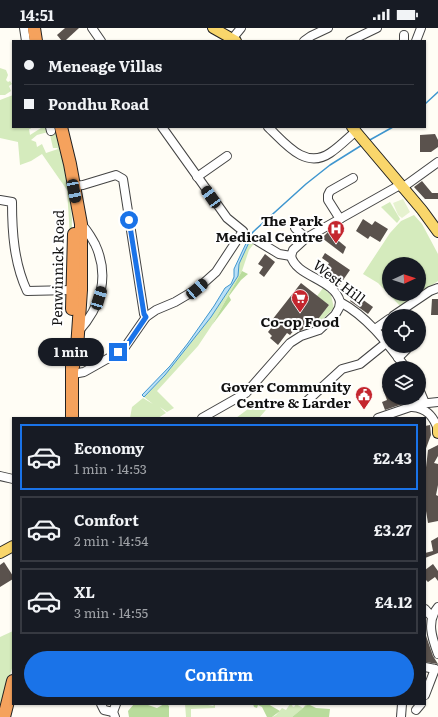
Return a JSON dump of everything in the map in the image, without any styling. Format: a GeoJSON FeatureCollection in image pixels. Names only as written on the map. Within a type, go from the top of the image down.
{"type":"FeatureCollection","features":[{"type":"Feature","properties":{"kind":"highway"},"geometry":{"type":"LineString","coordinates":[[34,28],[36,40]]}},
{"type":"Feature","properties":{"kind":"highway","name":"Penwinnick Road"},"geometry":{"type":"LineString","coordinates":[[54,128],[74,188],[81,224],[82,258],[71,346],[72,417]]}},
{"type":"Feature","properties":{"kind":"highway","name":"Penwinnick Road"},"geometry":{"type":"LineString","coordinates":[[72,372],[78,332],[74,188]]}},
{"type":"Feature","properties":{"kind":"highway"},"geometry":{"type":"LineString","coordinates":[[4,717],[12,685]]}},
{"type":"Feature","properties":{"kind":"main road"},"geometry":{"type":"LineString","coordinates":[[213,28],[234,40]]}},
{"type":"Feature","properties":{"kind":"main road"},"geometry":{"type":"LineString","coordinates":[[357,132],[422,210],[438,232]]}},
{"type":"Feature","properties":{"kind":"main road"},"geometry":{"type":"LineString","coordinates":[[0,553],[12,547]]}},
{"type":"Feature","properties":{"kind":"street"},"geometry":{"type":"LineString","coordinates":[[24,28],[26,40]]}},
{"type":"Feature","properties":{"kind":"street"},"geometry":{"type":"LineString","coordinates":[[92,28],[100,40]]}},
{"type":"Feature","properties":{"kind":"street"},"geometry":{"type":"LineString","coordinates":[[234,40],[241,28]]}},
{"type":"Feature","properties":{"kind":"street"},"geometry":{"type":"LineString","coordinates":[[305,40],[328,28]]}},
{"type":"Feature","properties":{"kind":"street"},"geometry":{"type":"LineString","coordinates":[[352,40],[377,28]]}},
{"type":"Feature","properties":{"kind":"street"},"geometry":{"type":"LineString","coordinates":[[416,40],[421,28]]}},
{"type":"Feature","properties":{"kind":"street"},"geometry":{"type":"LineString","coordinates":[[72,372],[84,372],[123,350],[146,317],[156,310],[175,302],[197,289],[216,272],[243,231],[227,218],[163,128]]}},
{"type":"Feature","properties":{"kind":"street"},"geometry":{"type":"LineString","coordinates":[[269,128],[293,151],[306,158],[320,158],[329,154],[357,132]]}},
{"type":"Feature","properties":{"kind":"street"},"geometry":{"type":"LineString","coordinates":[[197,177],[227,156]]}},
{"type":"Feature","properties":{"kind":"street"},"geometry":{"type":"LineString","coordinates":[[256,240],[279,254],[291,256],[293,250],[306,238],[401,186],[438,162]]}},
{"type":"Feature","properties":{"kind":"street"},"geometry":{"type":"LineString","coordinates":[[74,188],[116,175],[121,176],[123,179],[144,314],[146,317]]}},
{"type":"Feature","properties":{"kind":"street"},"geometry":{"type":"LineString","coordinates":[[340,219],[328,196],[330,191],[354,178]]}},
{"type":"Feature","properties":{"kind":"street"},"geometry":{"type":"LineString","coordinates":[[0,200],[12,202],[15,253],[28,290],[77,290]]}},
{"type":"Feature","properties":{"kind":"street"},"geometry":{"type":"LineString","coordinates":[[295,223],[295,228],[306,238]]}},
{"type":"Feature","properties":{"kind":"street"},"geometry":{"type":"LineString","coordinates":[[78,332],[89,319],[95,308],[102,289],[103,277],[97,249],[92,238],[81,224]]}},
{"type":"Feature","properties":{"kind":"street","name":"West Hill"},"geometry":{"type":"LineString","coordinates":[[291,256],[294,264],[330,287],[337,295],[340,302],[359,314],[382,338]]}},
{"type":"Feature","properties":{"kind":"street"},"geometry":{"type":"LineString","coordinates":[[403,309],[430,291],[438,288]]}},
{"type":"Feature","properties":{"kind":"street"},"geometry":{"type":"LineString","coordinates":[[204,417],[246,393],[290,343],[301,336],[319,330],[335,315],[340,308],[340,302]]}},
{"type":"Feature","properties":{"kind":"street"},"geometry":{"type":"LineString","coordinates":[[375,329],[382,324]]}},
{"type":"Feature","properties":{"kind":"street"},"geometry":{"type":"LineString","coordinates":[[307,401],[342,369],[360,364],[382,346]]}},
{"type":"Feature","properties":{"kind":"street","name":"West Hill"},"geometry":{"type":"LineString","coordinates":[[394,353],[400,361]]}},
{"type":"Feature","properties":{"kind":"street"},"geometry":{"type":"LineString","coordinates":[[398,358],[403,353]]}},
{"type":"Feature","properties":{"kind":"street"},"geometry":{"type":"LineString","coordinates":[[426,403],[438,402]]}},
{"type":"Feature","properties":{"kind":"street"},"geometry":{"type":"LineString","coordinates":[[381,417],[418,405]]}},
{"type":"Feature","properties":{"kind":"street"},"geometry":{"type":"LineString","coordinates":[[409,407],[417,407],[431,415],[438,429]]}},
{"type":"Feature","properties":{"kind":"street"},"geometry":{"type":"LineString","coordinates":[[0,476],[12,479]]}},
{"type":"Feature","properties":{"kind":"street"},"geometry":{"type":"LineString","coordinates":[[438,607],[432,617],[431,630],[438,654]]}},
{"type":"Feature","properties":{"kind":"street"},"geometry":{"type":"LineString","coordinates":[[426,610],[432,617]]}},
{"type":"Feature","properties":{"kind":"street"},"geometry":{"type":"LineString","coordinates":[[426,667],[436,668],[426,693]]}},
{"type":"Feature","properties":{"kind":"street"},"geometry":{"type":"LineString","coordinates":[[102,705],[104,710],[114,715],[116,705]]}},
{"type":"Feature","properties":{"kind":"street"},"geometry":{"type":"LineString","coordinates":[[401,717],[402,705]]}},
{"type":"Feature","properties":{"kind":"green space"},"geometry":{"type":"Polygon","coordinates":[[[0,68],[6,70],[8,75],[6,80],[8,82],[10,81],[12,84],[9,86],[11,91],[5,95],[0,95],[0,68]]]}},
{"type":"Feature","properties":{"kind":"green space"},"geometry":{"type":"Polygon","coordinates":[[[12,95],[12,128],[30,128],[29,129],[30,135],[41,128],[46,128],[48,132],[37,135],[31,140],[36,142],[37,147],[42,144],[46,153],[58,149],[53,148],[50,135],[55,133],[53,128],[56,128],[69,188],[72,219],[71,252],[67,190],[42,154],[31,161],[20,165],[18,142],[0,138],[0,100],[12,95]]]}},
{"type":"Feature","properties":{"kind":"green space"},"geometry":{"type":"Polygon","coordinates":[[[403,199],[410,212],[402,218],[398,215],[393,203],[403,199]]]}},
{"type":"Feature","properties":{"kind":"green space"},"geometry":{"type":"Polygon","coordinates":[[[390,202],[400,219],[397,223],[381,207],[390,202]]]}},
{"type":"Feature","properties":{"kind":"green space"},"geometry":{"type":"Polygon","coordinates":[[[414,215],[422,224],[438,254],[438,281],[426,289],[426,257],[382,257],[382,287],[363,274],[390,233],[401,221],[414,215]]]}},
{"type":"Feature","properties":{"kind":"green space"},"geometry":{"type":"Polygon","coordinates":[[[251,238],[256,241],[249,250],[242,271],[212,325],[198,346],[157,391],[174,408],[167,412],[160,407],[166,413],[160,417],[130,417],[132,407],[143,398],[153,404],[144,397],[165,375],[211,317],[238,276],[239,264],[251,238]]]}},
{"type":"Feature","properties":{"kind":"green space"},"geometry":{"type":"Polygon","coordinates":[[[242,271],[248,274],[241,280],[229,296],[231,300],[212,325],[242,271]]]}},
{"type":"Feature","properties":{"kind":"green space"},"geometry":{"type":"Polygon","coordinates":[[[323,288],[331,295],[334,308],[319,323],[314,324],[329,305],[317,296],[323,288]]]}},
{"type":"Feature","properties":{"kind":"green space"},"geometry":{"type":"Polygon","coordinates":[[[395,301],[410,301],[401,307],[395,301]]]}},
{"type":"Feature","properties":{"kind":"green space"},"geometry":{"type":"Polygon","coordinates":[[[268,401],[271,404],[260,417],[237,417],[256,403],[261,409],[268,401]]]}},
{"type":"Feature","properties":{"kind":"green space"},"geometry":{"type":"Polygon","coordinates":[[[12,631],[12,668],[0,708],[0,637],[12,631]]]}},
{"type":"Feature","properties":{"kind":"green space"},"geometry":{"type":"Polygon","coordinates":[[[133,705],[148,705],[157,708],[162,705],[168,705],[169,717],[129,717],[128,711],[133,705]]]}},
{"type":"Feature","properties":{"kind":"green space"},"geometry":{"type":"Polygon","coordinates":[[[185,705],[215,705],[215,708],[191,709],[191,717],[186,717],[185,705]]]}},
{"type":"Feature","properties":{"kind":"green space"},"geometry":{"type":"Polygon","coordinates":[[[258,705],[270,705],[280,711],[272,717],[267,717],[262,707],[258,705]]]}},
{"type":"Feature","properties":{"kind":"green space"},"geometry":{"type":"Polygon","coordinates":[[[289,705],[292,705],[294,707],[298,705],[303,708],[307,705],[292,717],[272,717],[282,708],[286,710],[289,705]]]}},
{"type":"Feature","properties":{"kind":"green space"},"geometry":{"type":"Polygon","coordinates":[[[307,705],[316,708],[330,709],[329,717],[292,717],[307,705]]]}},
{"type":"Feature","properties":{"kind":"water"},"geometry":{"type":"Polygon","coordinates":[[[249,237],[251,238],[239,264],[238,276],[211,317],[165,375],[144,397],[142,395],[170,366],[188,343],[225,288],[231,284],[234,277],[234,269],[249,237]]]}},
{"type":"Feature","properties":{"kind":"building"},"geometry":{"type":"Polygon","coordinates":[[[65,28],[79,28],[66,40],[61,40],[57,35],[65,28]]]}},
{"type":"Feature","properties":{"kind":"building"},"geometry":{"type":"Polygon","coordinates":[[[435,134],[438,140],[438,147],[431,152],[420,152],[420,135],[435,134]]]}},
{"type":"Feature","properties":{"kind":"building"},"geometry":{"type":"Polygon","coordinates":[[[422,181],[432,193],[438,193],[438,199],[425,199],[414,187],[422,181]]]}},
{"type":"Feature","properties":{"kind":"building"},"geometry":{"type":"Polygon","coordinates":[[[363,219],[372,225],[375,221],[388,229],[380,242],[370,236],[368,239],[356,231],[363,219]]]}},
{"type":"Feature","properties":{"kind":"building","name":"The Park Medical Centre"},"geometry":{"type":"Polygon","coordinates":[[[328,232],[346,247],[343,254],[322,238],[328,232]]]}},
{"type":"Feature","properties":{"kind":"building"},"geometry":{"type":"Polygon","coordinates":[[[325,253],[350,270],[339,286],[322,274],[329,263],[322,258],[325,253]]]}},
{"type":"Feature","properties":{"kind":"building"},"geometry":{"type":"Polygon","coordinates":[[[265,254],[275,262],[264,277],[259,273],[263,267],[258,264],[265,254]]]}},
{"type":"Feature","properties":{"kind":"building","name":"Co-op Food"},"geometry":{"type":"Polygon","coordinates":[[[301,283],[329,305],[312,327],[307,324],[300,331],[296,328],[290,335],[287,333],[278,345],[270,338],[272,336],[268,332],[275,323],[272,320],[301,283]]]}},
{"type":"Feature","properties":{"kind":"building"},"geometry":{"type":"Polygon","coordinates":[[[355,294],[373,307],[368,314],[350,301],[355,294]]]}},
{"type":"Feature","properties":{"kind":"building"},"geometry":{"type":"Polygon","coordinates":[[[432,299],[438,299],[438,315],[431,315],[432,299]]]}},
{"type":"Feature","properties":{"kind":"building"},"geometry":{"type":"Polygon","coordinates":[[[383,405],[400,405],[385,410],[383,405]]]}},
{"type":"Feature","properties":{"kind":"building"},"geometry":{"type":"Polygon","coordinates":[[[430,425],[431,435],[426,448],[426,426],[430,425]]]}},
{"type":"Feature","properties":{"kind":"building"},"geometry":{"type":"Polygon","coordinates":[[[438,445],[438,456],[434,463],[438,464],[438,485],[436,495],[438,496],[438,521],[428,523],[426,511],[426,467],[428,450],[438,445]]]}},
{"type":"Feature","properties":{"kind":"building"},"geometry":{"type":"Polygon","coordinates":[[[438,537],[438,553],[426,558],[426,553],[433,551],[431,541],[438,537]]]}},
{"type":"Feature","properties":{"kind":"building"},"geometry":{"type":"Polygon","coordinates":[[[4,562],[12,574],[12,580],[0,587],[0,565],[4,562]]]}},
{"type":"Feature","properties":{"kind":"building"},"geometry":{"type":"Polygon","coordinates":[[[433,564],[438,571],[438,581],[435,577],[428,582],[426,580],[426,569],[433,564]]]}},
{"type":"Feature","properties":{"kind":"building"},"geometry":{"type":"Polygon","coordinates":[[[426,636],[433,656],[438,664],[426,662],[426,636]]]}},
{"type":"Feature","properties":{"kind":"waterway"},"geometry":{"type":"LineString","coordinates":[[426,103],[438,92]]}},
{"type":"Feature","properties":{"kind":"waterway"},"geometry":{"type":"LineString","coordinates":[[368,141],[391,128]]}},
{"type":"Feature","properties":{"kind":"waterway"},"geometry":{"type":"LineString","coordinates":[[249,238],[253,232],[306,184],[330,165],[362,145]]}},
{"type":"Feature","properties":{"kind":"place","name":"The Park Medical Centre"},"geometry":{"type":"Point","coordinates":[336,244]}},
{"type":"Feature","properties":{"kind":"place","name":"Co-op Food"},"geometry":{"type":"Point","coordinates":[300,313]}},
{"type":"Feature","properties":{"kind":"place","name":"Gover Community Centre & Larder"},"geometry":{"type":"Point","coordinates":[364,410]}},
{"type":"Feature","properties":{"kind":"route"},"geometry":{"type":"LineString","coordinates":[[118,352],[123,350],[127,345],[146,317],[144,314],[129,220]]}}]}
